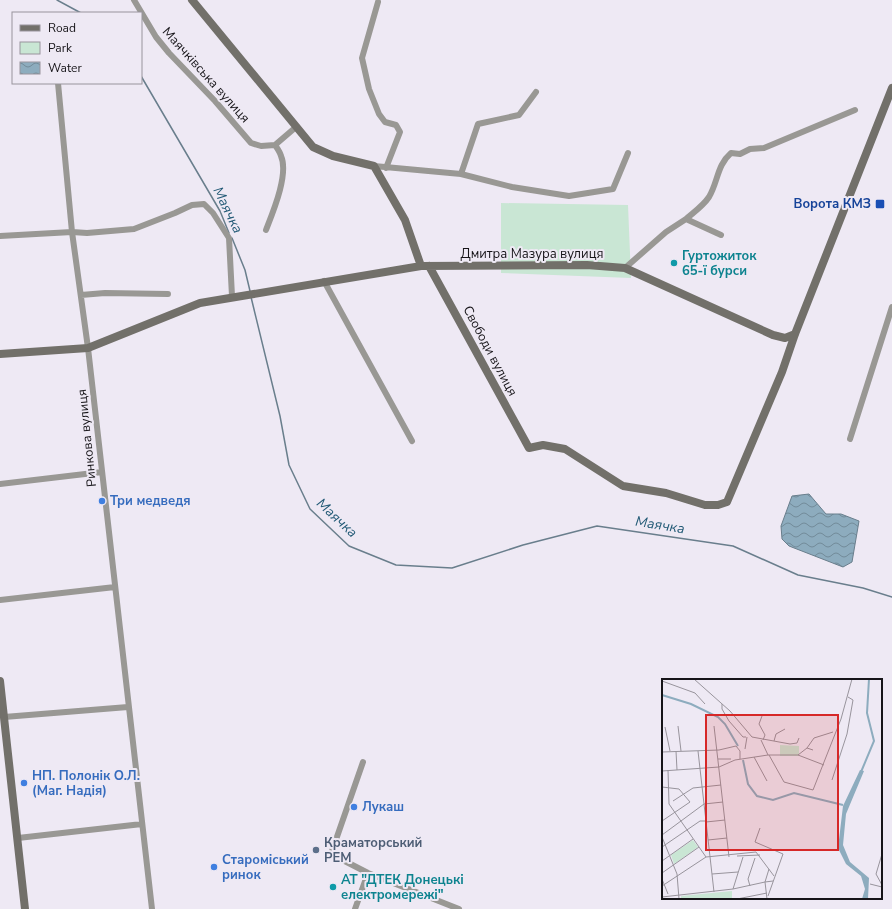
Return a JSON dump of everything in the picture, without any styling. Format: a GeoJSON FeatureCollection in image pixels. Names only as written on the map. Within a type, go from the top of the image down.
{"type":"FeatureCollection","features":[{"type":"Feature","properties":{"kind":"street","name":"Маячківська вулиця"},"geometry":{"type":"LineString","coordinates":[[134,0],[141,12]]}},
{"type":"Feature","properties":{"kind":"street"},"geometry":{"type":"LineString","coordinates":[[192,0],[313,147],[333,156],[386,168],[461,174],[512,187],[569,196],[613,189],[628,153]]}},
{"type":"Feature","properties":{"kind":"street"},"geometry":{"type":"LineString","coordinates":[[378,2],[362,58],[369,89],[379,114],[385,122],[396,125],[400,132],[386,168]]}},
{"type":"Feature","properties":{"kind":"street","name":"Маячківська вулиця"},"geometry":{"type":"LineString","coordinates":[[142,13],[156,37],[169,53],[215,101],[251,143],[262,146],[274,145]]}},
{"type":"Feature","properties":{"kind":"street","name":"Ринкова вулиця"},"geometry":{"type":"LineString","coordinates":[[58,84],[72,232],[88,348],[152,909]]}},
{"type":"Feature","properties":{"kind":"street"},"geometry":{"type":"LineString","coordinates":[[795,334],[892,88]]}},
{"type":"Feature","properties":{"kind":"street"},"geometry":{"type":"LineString","coordinates":[[461,174],[478,124],[519,115],[536,92]]}},
{"type":"Feature","properties":{"kind":"street"},"geometry":{"type":"LineString","coordinates":[[625,268],[666,232],[686,219],[703,205],[710,196],[720,166],[731,153],[740,154],[750,149],[764,148],[855,110]]}},
{"type":"Feature","properties":{"kind":"street"},"geometry":{"type":"LineString","coordinates":[[266,230],[277,203],[282,178],[282,157],[274,145],[296,127]]}},
{"type":"Feature","properties":{"kind":"street","name":"Свободи вулиця"},"geometry":{"type":"LineString","coordinates":[[374,166],[404,220],[425,266],[529,448],[543,445],[565,449],[624,486],[666,493],[705,505],[723,504],[727,502],[782,372],[795,334]]}},
{"type":"Feature","properties":{"kind":"street"},"geometry":{"type":"LineString","coordinates":[[0,236],[72,232],[87,233],[134,228],[176,213],[192,205],[204,204],[213,213],[229,238],[235,296]]}},
{"type":"Feature","properties":{"kind":"street"},"geometry":{"type":"LineString","coordinates":[[686,219],[721,235]]}},
{"type":"Feature","properties":{"kind":"street","name":"Дмитра Мазура вулиця"},"geometry":{"type":"LineString","coordinates":[[0,354],[88,348],[200,303],[324,280],[425,266],[587,265],[625,268],[773,335],[785,338],[795,334]]}},
{"type":"Feature","properties":{"kind":"street"},"geometry":{"type":"LineString","coordinates":[[324,280],[412,441]]}},
{"type":"Feature","properties":{"kind":"street"},"geometry":{"type":"LineString","coordinates":[[81,295],[105,293],[168,294]]}},
{"type":"Feature","properties":{"kind":"street"},"geometry":{"type":"LineString","coordinates":[[850,439],[892,307]]}},
{"type":"Feature","properties":{"kind":"street"},"geometry":{"type":"LineString","coordinates":[[0,484],[102,472]]}},
{"type":"Feature","properties":{"kind":"street"},"geometry":{"type":"LineString","coordinates":[[0,600],[115,587]]}},
{"type":"Feature","properties":{"kind":"street"},"geometry":{"type":"LineString","coordinates":[[0,681],[2,714],[18,838],[25,909]]}},
{"type":"Feature","properties":{"kind":"street"},"geometry":{"type":"LineString","coordinates":[[2,714],[128,707]]}},
{"type":"Feature","properties":{"kind":"street"},"geometry":{"type":"LineString","coordinates":[[364,762],[331,854],[368,873],[459,909]]}},
{"type":"Feature","properties":{"kind":"street"},"geometry":{"type":"LineString","coordinates":[[18,838],[142,824]]}},
{"type":"Feature","properties":{"kind":"street"},"geometry":{"type":"LineString","coordinates":[[355,909],[368,873]]}},
{"type":"Feature","properties":{"kind":"green space"},"geometry":{"type":"Polygon","coordinates":[[[501,203],[628,205],[631,278],[501,273],[501,203]]]}},
{"type":"Feature","properties":{"kind":"water"},"geometry":{"type":"Polygon","coordinates":[[[809,494],[826,514],[841,514],[859,521],[852,562],[843,567],[789,546],[782,539],[781,526],[792,496],[809,494]]]}},
{"type":"Feature","properties":{"kind":"waterway","name":"Маячка"},"geometry":{"type":"LineString","coordinates":[[57,0],[79,12]]}},
{"type":"Feature","properties":{"kind":"waterway","name":"Маячка"},"geometry":{"type":"LineString","coordinates":[[142,78],[220,211],[229,233]]}},
{"type":"Feature","properties":{"kind":"waterway","name":"Маячка"},"geometry":{"type":"LineString","coordinates":[[232,238],[245,270],[250,291]]}},
{"type":"Feature","properties":{"kind":"waterway","name":"Маячка"},"geometry":{"type":"LineString","coordinates":[[251,297],[280,416],[289,465],[310,509],[349,546],[396,565],[452,568],[523,545],[597,526],[733,546],[798,575],[863,588],[892,597]]}},
{"type":"Feature","properties":{"kind":"place","name":"Ворота КМЗ"},"geometry":{"type":"Point","coordinates":[880,204]}},
{"type":"Feature","properties":{"kind":"place","name":"Гуртожиток 65-ї бурси"},"geometry":{"type":"Point","coordinates":[674,263]}},
{"type":"Feature","properties":{"kind":"place","name":"Три медведя"},"geometry":{"type":"Point","coordinates":[102,501]}},
{"type":"Feature","properties":{"kind":"place","name":"НП. Полонік О.Л. (Маг. Надія)"},"geometry":{"type":"Point","coordinates":[24,783]}},
{"type":"Feature","properties":{"kind":"place","name":"Лукаш"},"geometry":{"type":"Point","coordinates":[354,807]}},
{"type":"Feature","properties":{"kind":"place","name":"Краматорський РЕМ"},"geometry":{"type":"Point","coordinates":[316,850]}},
{"type":"Feature","properties":{"kind":"place","name":"Староміський ринок"},"geometry":{"type":"Point","coordinates":[214,867]}},
{"type":"Feature","properties":{"kind":"place","name":"АТ \"ДТЕК Донецькі електромережі\""},"geometry":{"type":"Point","coordinates":[333,887]}}]}
